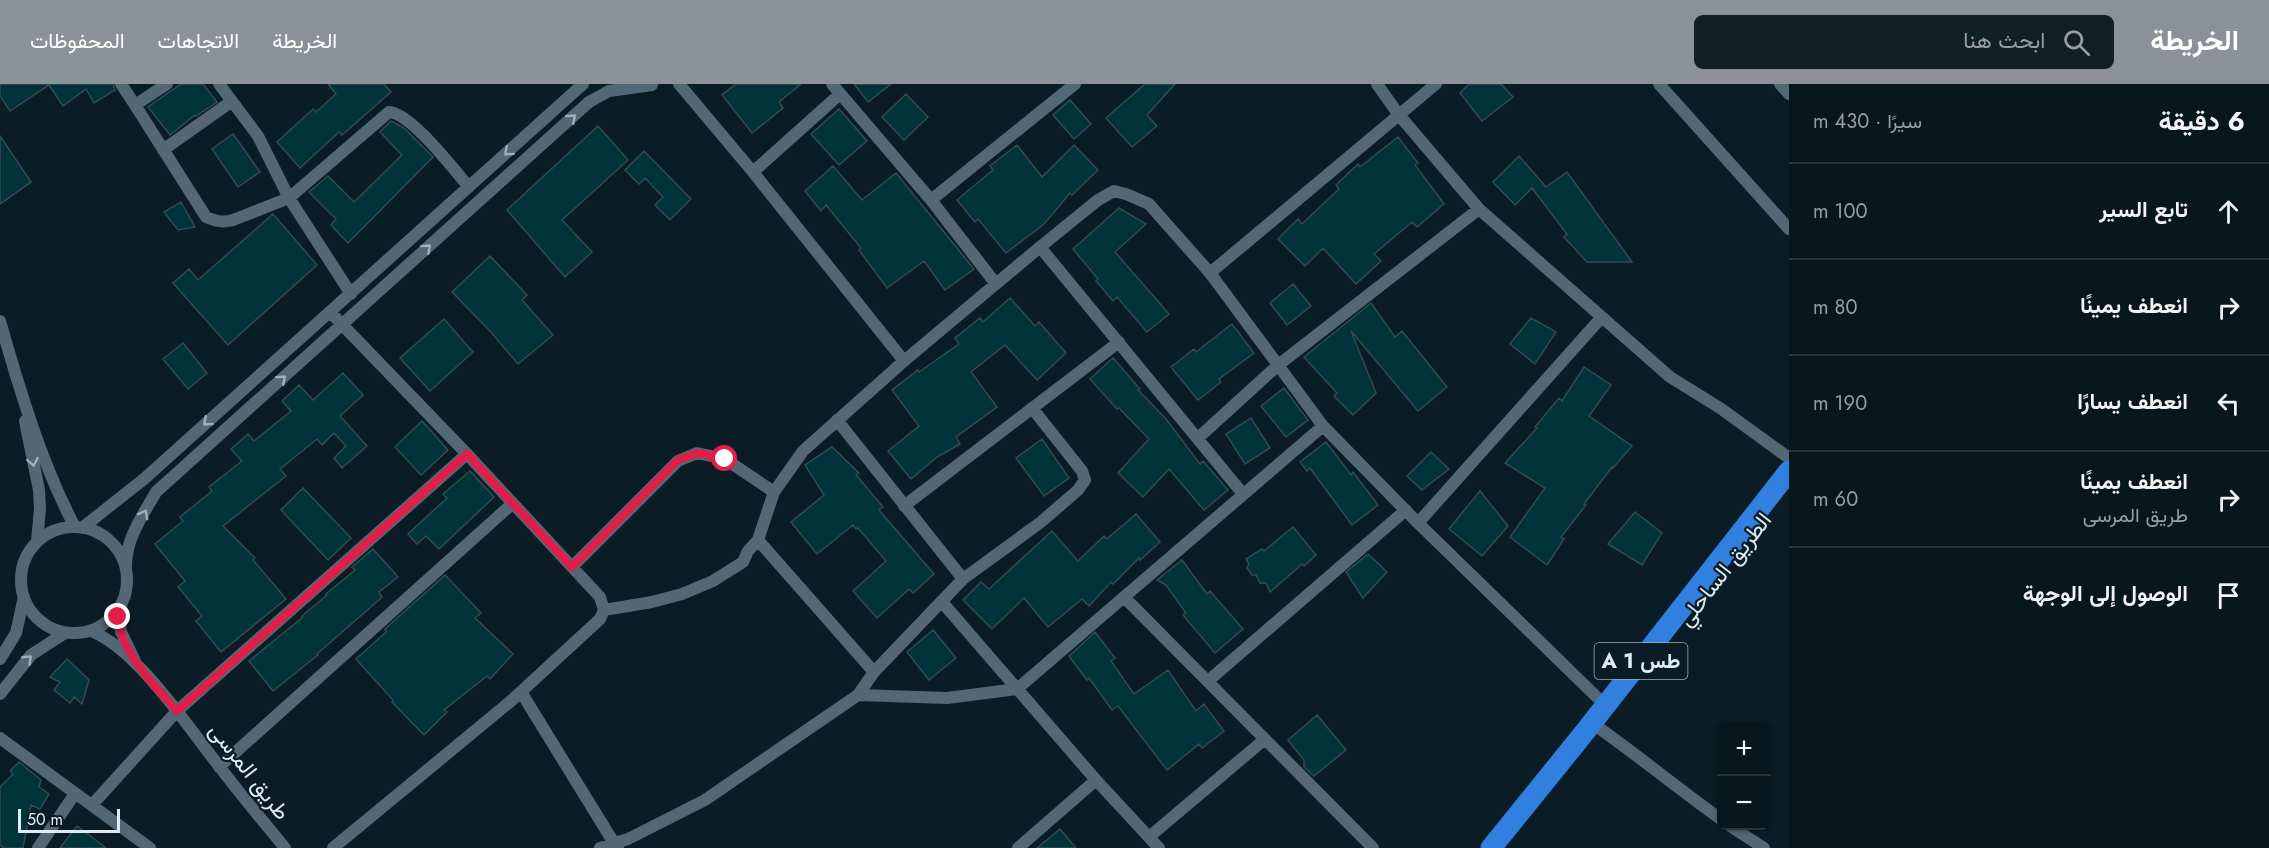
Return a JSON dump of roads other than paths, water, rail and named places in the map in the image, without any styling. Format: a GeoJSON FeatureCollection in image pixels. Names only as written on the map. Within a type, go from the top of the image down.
{"type":"FeatureCollection","features":[{"type":"Feature","properties":{"kind":"highway","name":"A 1 طس"},"geometry":{"type":"LineString","coordinates":[[1491,848],[1606,716],[1789,471]]}},
{"type":"Feature","properties":{"kind":"highway","name":"الطريق الساحلي"},"geometry":{"type":"LineString","coordinates":[[1501,848],[1789,486]]}},
{"type":"Feature","properties":{"kind":"street"},"geometry":{"type":"LineString","coordinates":[[121,84],[206,217],[214,220],[223,222],[232,220],[289,198],[389,112],[403,116],[426,137],[469,187]]}},
{"type":"Feature","properties":{"kind":"street"},"geometry":{"type":"LineString","coordinates":[[135,105],[167,84]]}},
{"type":"Feature","properties":{"kind":"street"},"geometry":{"type":"LineString","coordinates":[[219,84],[258,136],[289,198],[351,294]]}},
{"type":"Feature","properties":{"kind":"street"},"geometry":{"type":"LineString","coordinates":[[78,527],[144,479],[583,84]]}},
{"type":"Feature","properties":{"kind":"street"},"geometry":{"type":"LineString","coordinates":[[126,569],[118,549],[102,535],[78,527],[61,529],[37,542],[28,554],[21,582],[24,597],[33,614],[47,626],[65,633],[82,633],[98,628],[111,619],[127,587],[126,552],[130,538],[156,492],[589,102],[609,91],[653,84]]}},
{"type":"Feature","properties":{"kind":"street"},"geometry":{"type":"LineString","coordinates":[[679,84],[753,172],[903,361]]}},
{"type":"Feature","properties":{"kind":"street"},"geometry":{"type":"LineString","coordinates":[[931,200],[1075,84]]}},
{"type":"Feature","properties":{"kind":"street"},"geometry":{"type":"LineString","coordinates":[[1377,84],[1399,115],[1479,209],[1670,377],[1720,408],[1789,458]]}},
{"type":"Feature","properties":{"kind":"street"},"geometry":{"type":"LineString","coordinates":[[1210,273],[1436,84]]}},
{"type":"Feature","properties":{"kind":"street"},"geometry":{"type":"LineString","coordinates":[[1659,84],[1789,230]]}},
{"type":"Feature","properties":{"kind":"street"},"geometry":{"type":"LineString","coordinates":[[1780,84],[1789,94]]}},
{"type":"Feature","properties":{"kind":"street"},"geometry":{"type":"LineString","coordinates":[[753,172],[836,89],[931,200],[996,284]]}},
{"type":"Feature","properties":{"kind":"street"},"geometry":{"type":"LineString","coordinates":[[163,150],[232,101]]}},
{"type":"Feature","properties":{"kind":"street"},"geometry":{"type":"LineString","coordinates":[[604,610],[652,603],[682,594],[713,581],[743,562],[748,551],[758,540],[774,492],[803,451],[903,361],[1098,200],[1113,191],[1149,204],[1210,273],[1323,426],[1606,716],[1643,759],[1717,816]]}},
{"type":"Feature","properties":{"kind":"street"},"geometry":{"type":"LineString","coordinates":[[1198,438],[1277,366],[1479,209]]}},
{"type":"Feature","properties":{"kind":"street"},"geometry":{"type":"LineString","coordinates":[[1040,247],[1243,494]]}},
{"type":"Feature","properties":{"kind":"street"},"geometry":{"type":"LineString","coordinates":[[330,312],[600,597],[604,610],[600,619],[521,692],[333,848]]}},
{"type":"Feature","properties":{"kind":"street"},"geometry":{"type":"LineString","coordinates":[[1418,523],[1601,318]]}},
{"type":"Feature","properties":{"kind":"street"},"geometry":{"type":"LineString","coordinates":[[0,321],[18,384],[62,501],[78,527]]}},
{"type":"Feature","properties":{"kind":"street"},"geometry":{"type":"LineString","coordinates":[[904,506],[1119,342]]}},
{"type":"Feature","properties":{"kind":"street"},"geometry":{"type":"LineString","coordinates":[[18,384],[39,490],[37,542]]}},
{"type":"Feature","properties":{"kind":"street"},"geometry":{"type":"LineString","coordinates":[[600,848],[616,846],[705,800],[858,695],[874,672],[963,579],[1041,522],[1078,490],[1085,480],[1082,471],[1032,408]]}},
{"type":"Feature","properties":{"kind":"street"},"geometry":{"type":"LineString","coordinates":[[837,420],[963,579]]}},
{"type":"Feature","properties":{"kind":"street"},"geometry":{"type":"LineString","coordinates":[[858,695],[947,698],[1017,689],[1323,426]]}},
{"type":"Feature","properties":{"kind":"street"},"geometry":{"type":"LineString","coordinates":[[572,567],[678,460],[698,453],[725,459],[774,492]]}},
{"type":"Feature","properties":{"kind":"street"},"geometry":{"type":"LineString","coordinates":[[92,805],[177,711],[467,454]]}},
{"type":"Feature","properties":{"kind":"street"},"geometry":{"type":"LineString","coordinates":[[219,767],[512,504]]}},
{"type":"Feature","properties":{"kind":"street"},"geometry":{"type":"LineString","coordinates":[[1208,681],[1406,510]]}},
{"type":"Feature","properties":{"kind":"street"},"geometry":{"type":"LineString","coordinates":[[758,540],[874,672]]}},
{"type":"Feature","properties":{"kind":"street"},"geometry":{"type":"LineString","coordinates":[[0,659],[16,633],[24,597]]}},
{"type":"Feature","properties":{"kind":"street"},"geometry":{"type":"LineString","coordinates":[[1124,597],[1373,848]]}},
{"type":"Feature","properties":{"kind":"street"},"geometry":{"type":"LineString","coordinates":[[942,602],[1096,780],[1159,848]]}},
{"type":"Feature","properties":{"kind":"street","name":"طريق المرسى"},"geometry":{"type":"LineString","coordinates":[[118,609],[121,632],[137,664]]}},
{"type":"Feature","properties":{"kind":"street","name":"طريق المرسى"},"geometry":{"type":"LineString","coordinates":[[91,631],[137,664],[285,848]]}},
{"type":"Feature","properties":{"kind":"street"},"geometry":{"type":"LineString","coordinates":[[0,694],[32,655],[65,633]]}},
{"type":"Feature","properties":{"kind":"street"},"geometry":{"type":"LineString","coordinates":[[521,692],[616,846]]}},
{"type":"Feature","properties":{"kind":"street"},"geometry":{"type":"LineString","coordinates":[[0,738],[74,795],[92,805],[150,848]]}},
{"type":"Feature","properties":{"kind":"street"},"geometry":{"type":"LineString","coordinates":[[1149,837],[1265,739]]}},
{"type":"Feature","properties":{"kind":"street"},"geometry":{"type":"LineString","coordinates":[[1018,848],[1096,780]]}},
{"type":"Feature","properties":{"kind":"street"},"geometry":{"type":"LineString","coordinates":[[38,848],[74,795]]}},
{"type":"Feature","properties":{"kind":"street"},"geometry":{"type":"LineString","coordinates":[[1737,830],[1764,848]]}}]}
